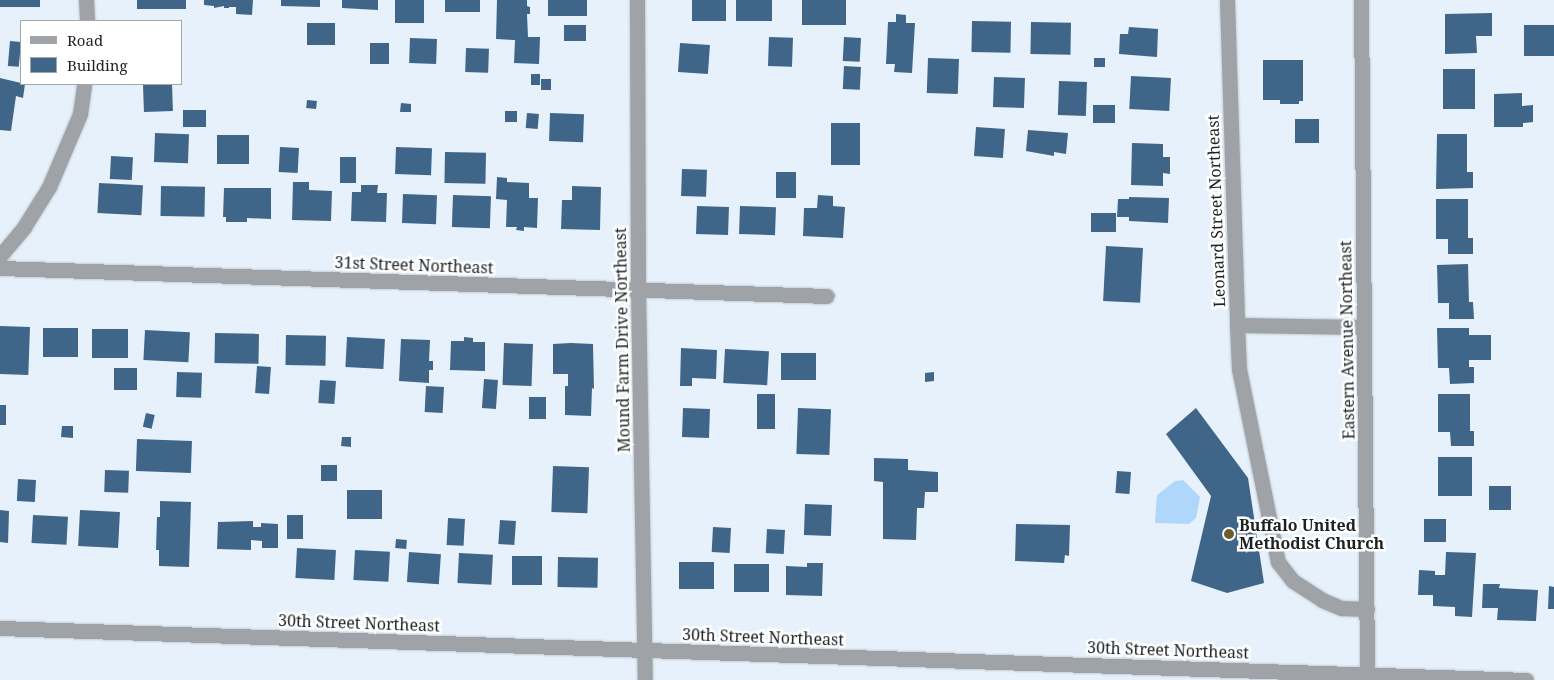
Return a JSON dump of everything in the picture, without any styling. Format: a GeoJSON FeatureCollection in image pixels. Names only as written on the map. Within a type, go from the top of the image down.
{"type":"FeatureCollection","features":[{"type":"Feature","properties":{"kind":"street"},"geometry":{"type":"LineString","coordinates":[[86,0],[87,20]]}},
{"type":"Feature","properties":{"kind":"street","name":"Mound Farm Drive Northeast"},"geometry":{"type":"LineString","coordinates":[[637,0],[638,290],[644,680]]}},
{"type":"Feature","properties":{"kind":"street","name":"Leonard Street Northeast"},"geometry":{"type":"LineString","coordinates":[[1227,0],[1237,324],[1364,327]]}},
{"type":"Feature","properties":{"kind":"street","name":"Eastern Avenue Northeast"},"geometry":{"type":"LineString","coordinates":[[1361,0],[1367,677]]}},
{"type":"Feature","properties":{"kind":"street"},"geometry":{"type":"LineString","coordinates":[[0,256],[24,227],[49,187],[80,114],[84,85]]}},
{"type":"Feature","properties":{"kind":"street","name":"31st Street Northeast"},"geometry":{"type":"LineString","coordinates":[[0,268],[827,296]]}},
{"type":"Feature","properties":{"kind":"street"},"geometry":{"type":"LineString","coordinates":[[1237,324],[1239,369],[1278,562],[1293,581],[1322,600],[1341,608],[1367,609]]}},
{"type":"Feature","properties":{"kind":"street","name":"30th Street Northeast"},"geometry":{"type":"LineString","coordinates":[[0,628],[1367,677],[1526,680]]}},
{"type":"Feature","properties":{"kind":"shaded area"},"geometry":{"type":"Polygon","coordinates":[[[1183,480],[1200,497],[1196,518],[1189,524],[1155,523],[1157,495],[1175,481],[1183,480]]]}},
{"type":"Feature","properties":{"kind":"building"},"geometry":{"type":"Polygon","coordinates":[[[0,0],[40,0],[40,7],[0,7],[0,0]]]}},
{"type":"Feature","properties":{"kind":"building"},"geometry":{"type":"Polygon","coordinates":[[[137,0],[186,0],[186,9],[137,9],[137,0]]]}},
{"type":"Feature","properties":{"kind":"building"},"geometry":{"type":"Polygon","coordinates":[[[204,0],[253,0],[252,15],[236,14],[236,7],[224,8],[224,6],[214,8],[214,6],[204,5],[204,0]]]}},
{"type":"Feature","properties":{"kind":"building"},"geometry":{"type":"Polygon","coordinates":[[[281,0],[320,0],[320,7],[281,6],[281,0]]]}},
{"type":"Feature","properties":{"kind":"building"},"geometry":{"type":"Polygon","coordinates":[[[342,0],[378,0],[378,10],[342,8],[342,0]]]}},
{"type":"Feature","properties":{"kind":"building"},"geometry":{"type":"Polygon","coordinates":[[[395,0],[424,0],[424,23],[395,23],[395,0]]]}},
{"type":"Feature","properties":{"kind":"building"},"geometry":{"type":"Polygon","coordinates":[[[445,0],[480,0],[480,12],[445,12],[445,0]]]}},
{"type":"Feature","properties":{"kind":"building"},"geometry":{"type":"Polygon","coordinates":[[[497,0],[527,0],[527,6],[530,7],[530,14],[527,14],[528,37],[540,37],[539,64],[514,63],[515,40],[496,39],[497,0]]]}},
{"type":"Feature","properties":{"kind":"building"},"geometry":{"type":"Polygon","coordinates":[[[548,0],[587,0],[587,16],[548,16],[548,0]]]}},
{"type":"Feature","properties":{"kind":"building"},"geometry":{"type":"Polygon","coordinates":[[[692,0],[726,0],[726,21],[692,21],[692,0]]]}},
{"type":"Feature","properties":{"kind":"building"},"geometry":{"type":"Polygon","coordinates":[[[736,0],[772,0],[772,21],[736,21],[736,0]]]}},
{"type":"Feature","properties":{"kind":"building"},"geometry":{"type":"Polygon","coordinates":[[[802,0],[846,0],[846,25],[802,25],[802,0]]]}},
{"type":"Feature","properties":{"kind":"building"},"geometry":{"type":"Polygon","coordinates":[[[1492,13],[1492,36],[1476,36],[1477,53],[1445,54],[1445,14],[1492,13]]]}},
{"type":"Feature","properties":{"kind":"building"},"geometry":{"type":"Polygon","coordinates":[[[896,14],[906,15],[906,23],[915,23],[912,73],[894,72],[895,64],[886,64],[888,22],[896,22],[896,14]]]}},
{"type":"Feature","properties":{"kind":"building"},"geometry":{"type":"Polygon","coordinates":[[[972,21],[1011,22],[1010,53],[971,52],[972,21]]]}},
{"type":"Feature","properties":{"kind":"building"},"geometry":{"type":"Polygon","coordinates":[[[1031,22],[1071,23],[1070,55],[1030,54],[1031,22]]]}},
{"type":"Feature","properties":{"kind":"building"},"geometry":{"type":"Polygon","coordinates":[[[307,23],[335,23],[335,45],[307,45],[307,23]]]}},
{"type":"Feature","properties":{"kind":"building"},"geometry":{"type":"Polygon","coordinates":[[[564,25],[586,25],[586,41],[564,41],[564,25]]]}},
{"type":"Feature","properties":{"kind":"building"},"geometry":{"type":"Polygon","coordinates":[[[1524,25],[1554,25],[1554,56],[1524,56],[1524,25]]]}},
{"type":"Feature","properties":{"kind":"building"},"geometry":{"type":"Polygon","coordinates":[[[1129,27],[1158,29],[1157,57],[1119,54],[1120,34],[1128,34],[1129,27]]]}},
{"type":"Feature","properties":{"kind":"building"},"geometry":{"type":"Polygon","coordinates":[[[769,37],[793,38],[792,67],[768,66],[769,37]]]}},
{"type":"Feature","properties":{"kind":"building"},"geometry":{"type":"Polygon","coordinates":[[[844,37],[861,38],[860,62],[843,61],[844,37]]]}},
{"type":"Feature","properties":{"kind":"building"},"geometry":{"type":"Polygon","coordinates":[[[410,38],[437,39],[436,64],[409,63],[410,38]]]}},
{"type":"Feature","properties":{"kind":"building"},"geometry":{"type":"Polygon","coordinates":[[[10,41],[20,42],[19,67],[8,66],[10,41]]]}},
{"type":"Feature","properties":{"kind":"building"},"geometry":{"type":"Polygon","coordinates":[[[370,43],[389,43],[389,64],[370,64],[370,43]]]}},
{"type":"Feature","properties":{"kind":"building"},"geometry":{"type":"Polygon","coordinates":[[[680,43],[710,45],[708,74],[678,72],[680,43]]]}},
{"type":"Feature","properties":{"kind":"building"},"geometry":{"type":"Polygon","coordinates":[[[466,48],[489,49],[488,73],[465,72],[466,48]]]}},
{"type":"Feature","properties":{"kind":"building"},"geometry":{"type":"Polygon","coordinates":[[[928,58],[959,59],[958,94],[927,93],[928,58]]]}},
{"type":"Feature","properties":{"kind":"building"},"geometry":{"type":"Polygon","coordinates":[[[1094,58],[1105,58],[1105,67],[1094,67],[1094,58]]]}},
{"type":"Feature","properties":{"kind":"building"},"geometry":{"type":"Polygon","coordinates":[[[1263,60],[1303,60],[1303,101],[1299,101],[1299,104],[1280,104],[1280,100],[1263,100],[1263,60]]]}},
{"type":"Feature","properties":{"kind":"building"},"geometry":{"type":"Polygon","coordinates":[[[844,66],[861,67],[860,90],[843,89],[844,66]]]}},
{"type":"Feature","properties":{"kind":"building"},"geometry":{"type":"Polygon","coordinates":[[[1443,69],[1475,69],[1475,109],[1443,109],[1443,69]]]}},
{"type":"Feature","properties":{"kind":"building"},"geometry":{"type":"Polygon","coordinates":[[[531,74],[540,74],[540,85],[531,85],[531,74]]]}},
{"type":"Feature","properties":{"kind":"building"},"geometry":{"type":"Polygon","coordinates":[[[1131,76],[1171,78],[1169,111],[1129,109],[1131,76]]]}},
{"type":"Feature","properties":{"kind":"building"},"geometry":{"type":"Polygon","coordinates":[[[994,77],[1025,78],[1024,108],[993,107],[994,77]]]}},
{"type":"Feature","properties":{"kind":"building"},"geometry":{"type":"Polygon","coordinates":[[[0,78],[25,85],[23,98],[16,96],[11,131],[0,130],[0,78]]]}},
{"type":"Feature","properties":{"kind":"building"},"geometry":{"type":"Polygon","coordinates":[[[541,79],[551,79],[551,90],[541,90],[541,79]]]}},
{"type":"Feature","properties":{"kind":"building"},"geometry":{"type":"Polygon","coordinates":[[[1059,81],[1087,82],[1086,116],[1058,115],[1059,81]]]}},
{"type":"Feature","properties":{"kind":"building"},"geometry":{"type":"Polygon","coordinates":[[[143,85],[172,85],[173,111],[144,112],[143,85]]]}},
{"type":"Feature","properties":{"kind":"building"},"geometry":{"type":"Polygon","coordinates":[[[1522,93],[1522,106],[1533,105],[1533,122],[1523,123],[1523,127],[1494,127],[1494,94],[1522,93]]]}},
{"type":"Feature","properties":{"kind":"building"},"geometry":{"type":"Polygon","coordinates":[[[307,100],[317,101],[316,109],[306,108],[307,100]]]}},
{"type":"Feature","properties":{"kind":"building"},"geometry":{"type":"Polygon","coordinates":[[[401,103],[411,104],[411,112],[400,112],[401,103]]]}},
{"type":"Feature","properties":{"kind":"building"},"geometry":{"type":"Polygon","coordinates":[[[1093,105],[1115,105],[1115,123],[1093,123],[1093,105]]]}},
{"type":"Feature","properties":{"kind":"building"},"geometry":{"type":"Polygon","coordinates":[[[183,110],[206,110],[206,127],[183,127],[183,110]]]}},
{"type":"Feature","properties":{"kind":"building"},"geometry":{"type":"Polygon","coordinates":[[[505,111],[517,111],[517,122],[505,122],[505,111]]]}},
{"type":"Feature","properties":{"kind":"building"},"geometry":{"type":"Polygon","coordinates":[[[527,113],[539,114],[538,129],[526,128],[527,113]]]}},
{"type":"Feature","properties":{"kind":"building"},"geometry":{"type":"Polygon","coordinates":[[[550,113],[584,114],[583,142],[549,141],[550,113]]]}},
{"type":"Feature","properties":{"kind":"building"},"geometry":{"type":"Polygon","coordinates":[[[1295,119],[1319,119],[1319,143],[1295,143],[1295,119]]]}},
{"type":"Feature","properties":{"kind":"building"},"geometry":{"type":"Polygon","coordinates":[[[831,123],[860,123],[860,165],[831,165],[831,123]]]}},
{"type":"Feature","properties":{"kind":"building"},"geometry":{"type":"Polygon","coordinates":[[[976,127],[1005,129],[1003,158],[974,156],[976,127]]]}},
{"type":"Feature","properties":{"kind":"building"},"geometry":{"type":"Polygon","coordinates":[[[1028,130],[1068,133],[1066,154],[1054,152],[1054,156],[1026,151],[1028,130]]]}},
{"type":"Feature","properties":{"kind":"building"},"geometry":{"type":"Polygon","coordinates":[[[155,133],[189,134],[188,163],[154,162],[155,133]]]}},
{"type":"Feature","properties":{"kind":"building"},"geometry":{"type":"Polygon","coordinates":[[[1437,134],[1467,134],[1467,172],[1473,172],[1473,188],[1436,189],[1437,134]]]}},
{"type":"Feature","properties":{"kind":"building"},"geometry":{"type":"Polygon","coordinates":[[[217,135],[249,135],[249,164],[217,164],[217,135]]]}},
{"type":"Feature","properties":{"kind":"building"},"geometry":{"type":"Polygon","coordinates":[[[1132,143],[1163,144],[1163,157],[1170,157],[1170,174],[1163,173],[1163,186],[1131,185],[1132,143]]]}},
{"type":"Feature","properties":{"kind":"building"},"geometry":{"type":"Polygon","coordinates":[[[280,147],[299,148],[298,173],[279,172],[280,147]]]}},
{"type":"Feature","properties":{"kind":"building"},"geometry":{"type":"Polygon","coordinates":[[[396,147],[432,148],[431,175],[395,174],[396,147]]]}},
{"type":"Feature","properties":{"kind":"building"},"geometry":{"type":"Polygon","coordinates":[[[445,152],[486,153],[485,184],[444,183],[445,152]]]}},
{"type":"Feature","properties":{"kind":"building"},"geometry":{"type":"Polygon","coordinates":[[[111,156],[133,157],[132,180],[110,179],[111,156]]]}},
{"type":"Feature","properties":{"kind":"building"},"geometry":{"type":"Polygon","coordinates":[[[340,157],[356,157],[356,183],[340,183],[340,157]]]}},
{"type":"Feature","properties":{"kind":"building"},"geometry":{"type":"Polygon","coordinates":[[[682,169],[707,170],[706,197],[681,196],[682,169]]]}},
{"type":"Feature","properties":{"kind":"building"},"geometry":{"type":"Polygon","coordinates":[[[776,172],[796,172],[796,198],[776,198],[776,172]]]}},
{"type":"Feature","properties":{"kind":"building"},"geometry":{"type":"Polygon","coordinates":[[[497,177],[507,178],[507,182],[529,183],[529,198],[538,198],[537,228],[524,227],[524,231],[516,230],[517,227],[506,227],[507,200],[496,199],[497,177]]]}},
{"type":"Feature","properties":{"kind":"building"},"geometry":{"type":"Polygon","coordinates":[[[293,182],[309,182],[309,190],[332,191],[331,221],[292,220],[293,182]]]}},
{"type":"Feature","properties":{"kind":"building"},"geometry":{"type":"Polygon","coordinates":[[[99,183],[143,185],[141,215],[97,213],[99,183]]]}},
{"type":"Feature","properties":{"kind":"building"},"geometry":{"type":"Polygon","coordinates":[[[361,185],[378,185],[377,193],[387,193],[386,222],[351,221],[352,192],[361,192],[361,185]]]}},
{"type":"Feature","properties":{"kind":"building"},"geometry":{"type":"Polygon","coordinates":[[[161,186],[205,187],[204,217],[160,216],[161,186]]]}},
{"type":"Feature","properties":{"kind":"building"},"geometry":{"type":"Polygon","coordinates":[[[572,186],[601,187],[600,230],[561,229],[562,200],[572,200],[572,186]]]}},
{"type":"Feature","properties":{"kind":"building"},"geometry":{"type":"Polygon","coordinates":[[[224,188],[271,188],[271,219],[247,218],[247,222],[226,222],[226,217],[223,217],[224,188]]]}},
{"type":"Feature","properties":{"kind":"building"},"geometry":{"type":"Polygon","coordinates":[[[403,194],[437,195],[436,224],[402,223],[403,194]]]}},
{"type":"Feature","properties":{"kind":"building"},"geometry":{"type":"Polygon","coordinates":[[[453,195],[491,196],[490,228],[452,227],[453,195]]]}},
{"type":"Feature","properties":{"kind":"building"},"geometry":{"type":"Polygon","coordinates":[[[818,195],[833,196],[833,206],[845,207],[843,238],[803,236],[804,208],[817,208],[818,195]]]}},
{"type":"Feature","properties":{"kind":"building"},"geometry":{"type":"Polygon","coordinates":[[[1129,197],[1169,198],[1168,223],[1129,221],[1129,217],[1117,217],[1118,199],[1129,199],[1129,197]]]}},
{"type":"Feature","properties":{"kind":"building"},"geometry":{"type":"Polygon","coordinates":[[[1436,199],[1468,199],[1468,238],[1473,238],[1473,254],[1448,254],[1448,239],[1436,239],[1436,199]]]}},
{"type":"Feature","properties":{"kind":"building"},"geometry":{"type":"Polygon","coordinates":[[[697,206],[729,207],[728,235],[696,234],[697,206]]]}},
{"type":"Feature","properties":{"kind":"building"},"geometry":{"type":"Polygon","coordinates":[[[740,206],[776,207],[775,235],[739,234],[740,206]]]}},
{"type":"Feature","properties":{"kind":"building"},"geometry":{"type":"Polygon","coordinates":[[[1091,213],[1116,213],[1116,232],[1091,232],[1091,213]]]}},
{"type":"Feature","properties":{"kind":"building"},"geometry":{"type":"Polygon","coordinates":[[[1106,246],[1143,248],[1140,303],[1103,301],[1106,246]]]}},
{"type":"Feature","properties":{"kind":"building"},"geometry":{"type":"Polygon","coordinates":[[[1468,264],[1469,302],[1473,302],[1474,319],[1449,319],[1449,303],[1438,303],[1437,265],[1468,264]]]}},
{"type":"Feature","properties":{"kind":"building"},"geometry":{"type":"Polygon","coordinates":[[[0,326],[30,327],[28,375],[0,374],[0,326]]]}},
{"type":"Feature","properties":{"kind":"building"},"geometry":{"type":"Polygon","coordinates":[[[43,328],[78,328],[78,357],[43,357],[43,328]]]}},
{"type":"Feature","properties":{"kind":"building"},"geometry":{"type":"Polygon","coordinates":[[[1437,328],[1469,328],[1469,335],[1491,335],[1491,360],[1469,360],[1469,367],[1474,367],[1474,383],[1450,384],[1449,368],[1438,368],[1437,328]]]}},
{"type":"Feature","properties":{"kind":"building"},"geometry":{"type":"Polygon","coordinates":[[[92,329],[128,329],[128,358],[92,358],[92,329]]]}},
{"type":"Feature","properties":{"kind":"building"},"geometry":{"type":"Polygon","coordinates":[[[145,330],[190,332],[188,362],[143,360],[145,330]]]}},
{"type":"Feature","properties":{"kind":"building"},"geometry":{"type":"Polygon","coordinates":[[[215,333],[259,334],[258,364],[214,363],[215,333]]]}},
{"type":"Feature","properties":{"kind":"building"},"geometry":{"type":"Polygon","coordinates":[[[286,335],[326,336],[325,366],[285,365],[286,335]]]}},
{"type":"Feature","properties":{"kind":"building"},"geometry":{"type":"Polygon","coordinates":[[[347,337],[385,339],[383,369],[345,367],[347,337]]]}},
{"type":"Feature","properties":{"kind":"building"},"geometry":{"type":"Polygon","coordinates":[[[464,337],[473,338],[473,342],[485,342],[485,371],[450,370],[451,341],[464,341],[464,337]]]}},
{"type":"Feature","properties":{"kind":"building"},"geometry":{"type":"Polygon","coordinates":[[[401,339],[430,340],[429,361],[433,361],[433,370],[429,370],[429,383],[399,381],[401,339]]]}},
{"type":"Feature","properties":{"kind":"building"},"geometry":{"type":"Polygon","coordinates":[[[504,343],[533,344],[532,386],[503,385],[504,343]]]}},
{"type":"Feature","properties":{"kind":"building"},"geometry":{"type":"Polygon","coordinates":[[[553,344],[593,344],[594,389],[592,388],[591,416],[565,415],[565,386],[568,386],[568,374],[553,374],[553,344]]]}},
{"type":"Feature","properties":{"kind":"building"},"geometry":{"type":"Polygon","coordinates":[[[681,348],[717,350],[716,379],[692,378],[692,386],[680,386],[681,348]]]}},
{"type":"Feature","properties":{"kind":"building"},"geometry":{"type":"Polygon","coordinates":[[[725,349],[769,351],[767,385],[723,383],[725,349]]]}},
{"type":"Feature","properties":{"kind":"building"},"geometry":{"type":"Polygon","coordinates":[[[781,353],[816,353],[816,380],[781,380],[781,353]]]}},
{"type":"Feature","properties":{"kind":"building"},"geometry":{"type":"Polygon","coordinates":[[[257,366],[271,367],[269,394],[255,393],[257,366]]]}},
{"type":"Feature","properties":{"kind":"building"},"geometry":{"type":"Polygon","coordinates":[[[114,368],[137,368],[137,390],[114,390],[114,368]]]}},
{"type":"Feature","properties":{"kind":"building"},"geometry":{"type":"Polygon","coordinates":[[[177,372],[202,373],[201,398],[176,397],[177,372]]]}},
{"type":"Feature","properties":{"kind":"building"},"geometry":{"type":"Polygon","coordinates":[[[934,372],[934,381],[925,382],[925,373],[934,372]]]}},
{"type":"Feature","properties":{"kind":"building"},"geometry":{"type":"Polygon","coordinates":[[[484,379],[498,380],[496,409],[482,408],[484,379]]]}},
{"type":"Feature","properties":{"kind":"building"},"geometry":{"type":"Polygon","coordinates":[[[320,380],[336,381],[334,404],[318,403],[320,380]]]}},
{"type":"Feature","properties":{"kind":"building"},"geometry":{"type":"Polygon","coordinates":[[[426,386],[444,387],[443,413],[425,412],[426,386]]]}},
{"type":"Feature","properties":{"kind":"building"},"geometry":{"type":"Polygon","coordinates":[[[757,394],[775,394],[775,429],[757,429],[757,394]]]}},
{"type":"Feature","properties":{"kind":"building"},"geometry":{"type":"Polygon","coordinates":[[[1438,394],[1470,394],[1470,431],[1474,431],[1474,446],[1451,446],[1450,432],[1438,432],[1438,394]]]}},
{"type":"Feature","properties":{"kind":"building"},"geometry":{"type":"Polygon","coordinates":[[[529,397],[546,397],[546,419],[529,419],[529,397]]]}},
{"type":"Feature","properties":{"kind":"building"},"geometry":{"type":"Polygon","coordinates":[[[0,405],[6,405],[6,425],[0,425],[0,405]]]}},
{"type":"Feature","properties":{"kind":"building"},"geometry":{"type":"Polygon","coordinates":[[[683,408],[710,409],[709,438],[682,437],[683,408]]]}},
{"type":"Feature","properties":{"kind":"building"},"geometry":{"type":"Polygon","coordinates":[[[798,408],[831,409],[829,455],[796,454],[798,408]]]}},
{"type":"Feature","properties":{"kind":"building","name":"Buffalo United Methodist Church"},"geometry":{"type":"Polygon","coordinates":[[[1196,408],[1248,478],[1264,583],[1227,593],[1191,581],[1211,496],[1166,434],[1196,408]]]}},
{"type":"Feature","properties":{"kind":"building"},"geometry":{"type":"Polygon","coordinates":[[[146,413],[155,415],[152,429],[143,427],[146,413]]]}},
{"type":"Feature","properties":{"kind":"building"},"geometry":{"type":"Polygon","coordinates":[[[62,426],[73,426],[73,438],[61,437],[62,426]]]}},
{"type":"Feature","properties":{"kind":"building"},"geometry":{"type":"Polygon","coordinates":[[[342,437],[351,437],[351,447],[341,446],[342,437]]]}},
{"type":"Feature","properties":{"kind":"building"},"geometry":{"type":"Polygon","coordinates":[[[137,439],[192,441],[191,473],[136,471],[137,439]]]}},
{"type":"Feature","properties":{"kind":"building"},"geometry":{"type":"Polygon","coordinates":[[[1438,457],[1472,457],[1472,496],[1438,496],[1438,457]]]}},
{"type":"Feature","properties":{"kind":"building"},"geometry":{"type":"Polygon","coordinates":[[[874,458],[908,459],[908,470],[938,472],[938,492],[925,492],[924,508],[917,508],[916,540],[883,539],[883,482],[874,481],[874,458]]]}},
{"type":"Feature","properties":{"kind":"building"},"geometry":{"type":"Polygon","coordinates":[[[321,465],[337,465],[337,481],[321,481],[321,465]]]}},
{"type":"Feature","properties":{"kind":"building"},"geometry":{"type":"Polygon","coordinates":[[[553,466],[589,467],[587,513],[551,512],[553,466]]]}},
{"type":"Feature","properties":{"kind":"building"},"geometry":{"type":"Polygon","coordinates":[[[105,470],[129,471],[128,493],[104,492],[105,470]]]}},
{"type":"Feature","properties":{"kind":"building"},"geometry":{"type":"Polygon","coordinates":[[[1117,471],[1131,472],[1129,494],[1115,493],[1117,471]]]}},
{"type":"Feature","properties":{"kind":"building"},"geometry":{"type":"Polygon","coordinates":[[[18,479],[36,480],[35,502],[17,501],[18,479]]]}},
{"type":"Feature","properties":{"kind":"building"},"geometry":{"type":"Polygon","coordinates":[[[1489,486],[1511,486],[1511,510],[1489,510],[1489,486]]]}},
{"type":"Feature","properties":{"kind":"building"},"geometry":{"type":"Polygon","coordinates":[[[347,490],[382,490],[382,519],[347,519],[347,490]]]}},
{"type":"Feature","properties":{"kind":"building"},"geometry":{"type":"Polygon","coordinates":[[[160,501],[191,502],[189,567],[159,566],[159,550],[156,550],[157,517],[160,517],[160,501]]]}},
{"type":"Feature","properties":{"kind":"building"},"geometry":{"type":"Polygon","coordinates":[[[805,504],[832,505],[831,536],[804,535],[805,504]]]}},
{"type":"Feature","properties":{"kind":"building"},"geometry":{"type":"Polygon","coordinates":[[[0,510],[9,511],[8,543],[0,542],[0,510]]]}},
{"type":"Feature","properties":{"kind":"building"},"geometry":{"type":"Polygon","coordinates":[[[80,510],[120,512],[118,548],[78,546],[80,510]]]}},
{"type":"Feature","properties":{"kind":"building"},"geometry":{"type":"Polygon","coordinates":[[[33,515],[68,517],[66,545],[32,543],[33,515]]]}},
{"type":"Feature","properties":{"kind":"building"},"geometry":{"type":"Polygon","coordinates":[[[287,515],[303,515],[303,539],[287,539],[287,515]]]}},
{"type":"Feature","properties":{"kind":"building"},"geometry":{"type":"Polygon","coordinates":[[[448,518],[465,519],[464,546],[447,545],[448,518]]]}},
{"type":"Feature","properties":{"kind":"building"},"geometry":{"type":"Polygon","coordinates":[[[1424,519],[1446,519],[1446,542],[1424,542],[1424,519]]]}},
{"type":"Feature","properties":{"kind":"building"},"geometry":{"type":"Polygon","coordinates":[[[500,520],[516,521],[514,545],[498,544],[500,520]]]}},
{"type":"Feature","properties":{"kind":"building"},"geometry":{"type":"Polygon","coordinates":[[[253,521],[253,527],[261,527],[261,523],[278,524],[278,548],[262,548],[262,541],[251,540],[251,550],[217,549],[218,522],[253,521]]]}},
{"type":"Feature","properties":{"kind":"building"},"geometry":{"type":"Polygon","coordinates":[[[1016,524],[1070,525],[1069,556],[1065,555],[1064,563],[1015,561],[1016,524]]]}},
{"type":"Feature","properties":{"kind":"building"},"geometry":{"type":"Polygon","coordinates":[[[713,527],[731,528],[730,553],[712,552],[713,527]]]}},
{"type":"Feature","properties":{"kind":"building"},"geometry":{"type":"Polygon","coordinates":[[[767,529],[785,530],[784,554],[766,553],[767,529]]]}},
{"type":"Feature","properties":{"kind":"building"},"geometry":{"type":"Polygon","coordinates":[[[396,539],[407,540],[406,549],[395,548],[396,539]]]}},
{"type":"Feature","properties":{"kind":"building"},"geometry":{"type":"Polygon","coordinates":[[[297,548],[336,550],[334,580],[295,578],[297,548]]]}},
{"type":"Feature","properties":{"kind":"building"},"geometry":{"type":"Polygon","coordinates":[[[355,550],[390,552],[388,582],[353,580],[355,550]]]}},
{"type":"Feature","properties":{"kind":"building"},"geometry":{"type":"Polygon","coordinates":[[[409,552],[441,554],[439,584],[407,582],[409,552]]]}},
{"type":"Feature","properties":{"kind":"building"},"geometry":{"type":"Polygon","coordinates":[[[1446,552],[1476,553],[1472,617],[1455,616],[1455,607],[1433,606],[1433,595],[1418,595],[1419,570],[1435,571],[1435,575],[1445,575],[1446,552]]]}},
{"type":"Feature","properties":{"kind":"building"},"geometry":{"type":"Polygon","coordinates":[[[459,553],[493,555],[491,585],[457,583],[459,553]]]}},
{"type":"Feature","properties":{"kind":"building"},"geometry":{"type":"Polygon","coordinates":[[[512,556],[542,556],[542,585],[512,585],[512,556]]]}},
{"type":"Feature","properties":{"kind":"building"},"geometry":{"type":"Polygon","coordinates":[[[558,557],[598,558],[597,588],[557,587],[558,557]]]}},
{"type":"Feature","properties":{"kind":"building"},"geometry":{"type":"Polygon","coordinates":[[[679,562],[714,562],[714,589],[679,589],[679,562]]]}},
{"type":"Feature","properties":{"kind":"building"},"geometry":{"type":"Polygon","coordinates":[[[807,563],[823,563],[822,596],[786,595],[786,566],[807,567],[807,563]]]}},
{"type":"Feature","properties":{"kind":"building"},"geometry":{"type":"Polygon","coordinates":[[[734,564],[769,564],[769,592],[734,592],[734,564]]]}},
{"type":"Feature","properties":{"kind":"building"},"geometry":{"type":"Polygon","coordinates":[[[1483,584],[1500,584],[1499,588],[1538,590],[1536,621],[1497,620],[1498,608],[1482,608],[1483,584]]]}},
{"type":"Feature","properties":{"kind":"building"},"geometry":{"type":"Polygon","coordinates":[[[1549,586],[1554,587],[1554,609],[1548,609],[1549,586]]]}},
{"type":"Feature","properties":{"kind":"place","name":"Buffalo United Methodist Church"},"geometry":{"type":"Point","coordinates":[1229,534]}}]}
